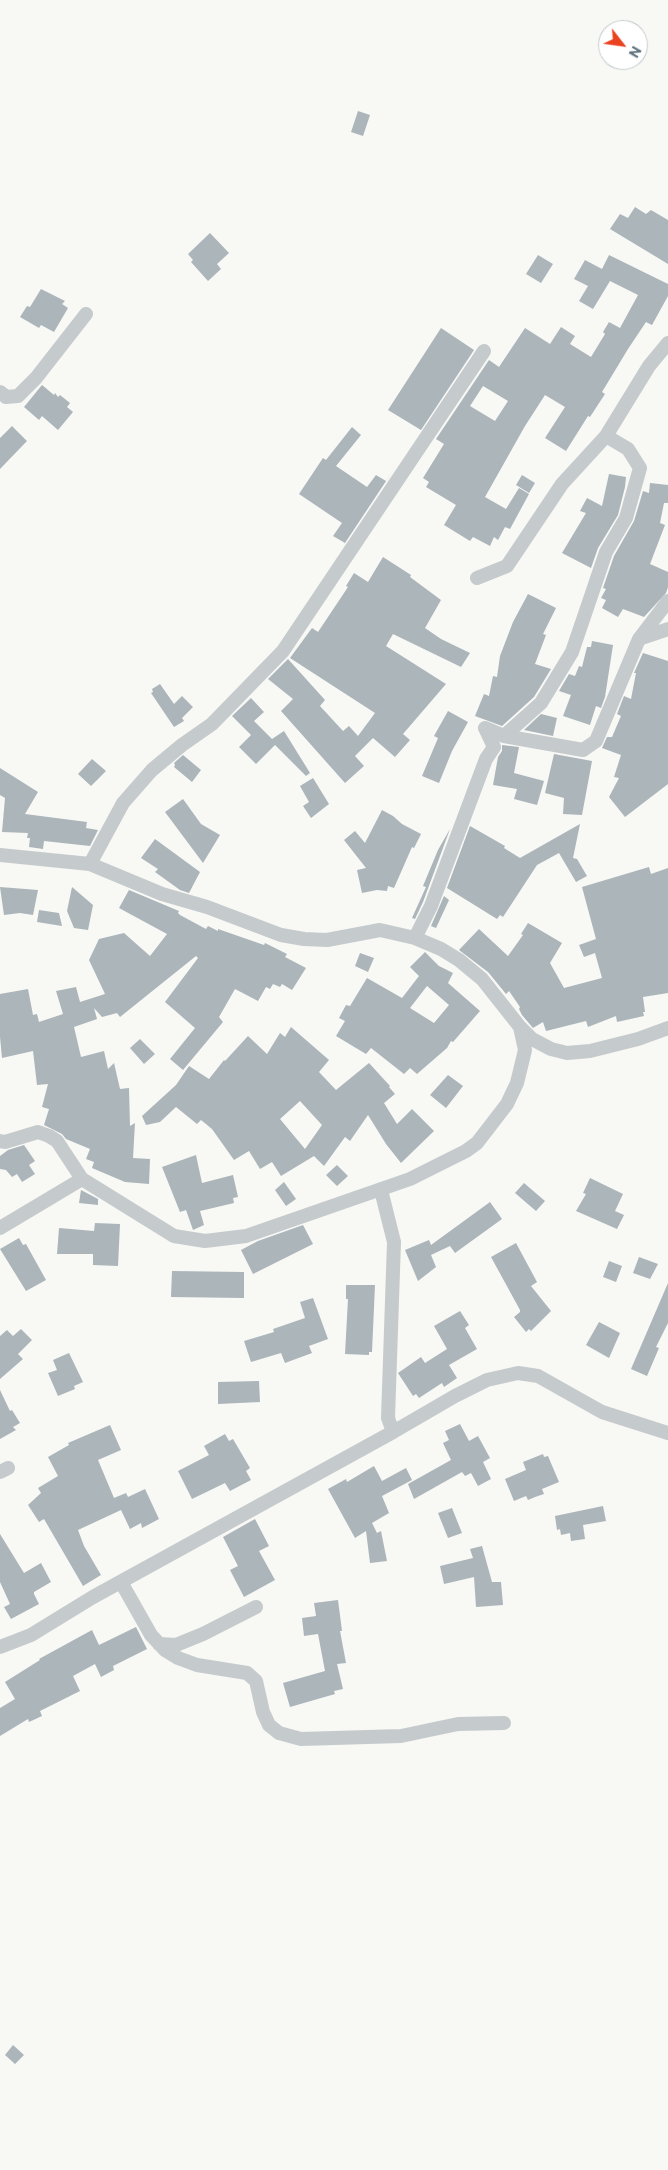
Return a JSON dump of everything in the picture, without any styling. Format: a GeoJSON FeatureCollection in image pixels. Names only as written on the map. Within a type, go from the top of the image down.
{"type":"FeatureCollection","features":[{"type":"Feature","properties":{"kind":"street"},"geometry":{"type":"LineString","coordinates":[[0,392],[6,396],[18,396],[36,378],[86,314]]}},
{"type":"Feature","properties":{"kind":"street"},"geometry":{"type":"LineString","coordinates":[[477,578],[507,566],[562,484],[606,436],[649,366],[668,343]]}},
{"type":"Feature","properties":{"kind":"street"},"geometry":{"type":"LineString","coordinates":[[90,864],[123,803],[152,770],[182,745],[212,724],[283,651],[484,351]]}},
{"type":"Feature","properties":{"kind":"street"},"geometry":{"type":"LineString","coordinates":[[504,736],[541,703],[572,652],[606,552],[626,518],[640,468],[628,449],[606,436]]}},
{"type":"Feature","properties":{"kind":"street"},"geometry":{"type":"LineString","coordinates":[[415,938],[431,906],[486,759],[494,747],[485,728],[504,736],[583,750],[596,741],[639,639],[668,601]]}},
{"type":"Feature","properties":{"kind":"street"},"geometry":{"type":"LineString","coordinates":[[639,639],[668,630]]}},
{"type":"Feature","properties":{"kind":"street"},"geometry":{"type":"LineString","coordinates":[[0,855],[90,864],[162,894],[207,907],[281,935],[327,940],[380,930],[415,938],[441,949],[459,960],[488,986],[520,1027],[551,1049],[567,1053],[590,1051],[638,1039],[668,1028]]}},
{"type":"Feature","properties":{"kind":"street"},"geometry":{"type":"LineString","coordinates":[[0,1140],[5,1142],[38,1132],[49,1136],[57,1141],[82,1179],[161,1230],[174,1236],[205,1241],[260,1232],[291,1219],[410,1179],[466,1151],[486,1133],[507,1104],[522,1069],[525,1050],[520,1027]]}},
{"type":"Feature","properties":{"kind":"street"},"geometry":{"type":"LineString","coordinates":[[0,1228],[82,1179]]}},
{"type":"Feature","properties":{"kind":"street"},"geometry":{"type":"LineString","coordinates":[[381,1190],[394,1242],[388,1418],[393,1432]]}},
{"type":"Feature","properties":{"kind":"street"},"geometry":{"type":"LineString","coordinates":[[0,1647],[31,1635],[121,1582],[487,1380],[518,1373],[538,1376],[602,1412],[668,1433]]}},
{"type":"Feature","properties":{"kind":"street"},"geometry":{"type":"LineString","coordinates":[[121,1582],[151,1636],[178,1658],[198,1665],[246,1673],[256,1680],[263,1712],[269,1725],[279,1733],[301,1739],[401,1736],[458,1724],[504,1723]]}},
{"type":"Feature","properties":{"kind":"street"},"geometry":{"type":"LineString","coordinates":[[159,1644],[176,1645],[203,1634],[256,1607]]}},
{"type":"Feature","properties":{"kind":"building"},"geometry":{"type":"Polygon","coordinates":[[[358,111],[370,115],[363,136],[351,132],[358,111]]]}},
{"type":"Feature","properties":{"kind":"building"},"geometry":{"type":"Polygon","coordinates":[[[635,207],[646,214],[651,210],[668,220],[668,264],[610,229],[620,214],[628,218],[635,207]]]}},
{"type":"Feature","properties":{"kind":"building"},"geometry":{"type":"Polygon","coordinates":[[[210,233],[229,253],[217,264],[221,269],[208,281],[191,262],[193,260],[188,254],[210,233]]]}},
{"type":"Feature","properties":{"kind":"building"},"geometry":{"type":"Polygon","coordinates":[[[538,255],[553,264],[541,283],[526,274],[538,255]]]}},
{"type":"Feature","properties":{"kind":"building"},"geometry":{"type":"Polygon","coordinates":[[[609,255],[668,284],[668,296],[652,325],[646,322],[628,349],[602,392],[605,394],[590,417],[588,416],[566,451],[545,438],[565,407],[545,395],[525,426],[485,497],[506,509],[519,488],[529,494],[510,529],[505,527],[498,540],[494,537],[490,546],[473,537],[470,541],[444,525],[456,505],[426,487],[429,482],[423,478],[444,444],[436,439],[489,360],[499,367],[525,328],[550,344],[561,327],[575,336],[570,344],[591,357],[605,334],[603,332],[609,322],[620,328],[638,295],[610,281],[593,309],[579,301],[588,286],[574,279],[585,260],[602,269],[609,255]],[[483,386],[470,406],[495,421],[508,401],[483,386]]]}},
{"type":"Feature","properties":{"kind":"building"},"geometry":{"type":"Polygon","coordinates":[[[41,289],[65,301],[62,304],[68,308],[54,332],[41,325],[39,328],[20,317],[27,306],[30,307],[41,289]]]}},
{"type":"Feature","properties":{"kind":"building"},"geometry":{"type":"Polygon","coordinates":[[[441,328],[474,350],[421,430],[388,410],[441,328]]]}},
{"type":"Feature","properties":{"kind":"building"},"geometry":{"type":"Polygon","coordinates":[[[42,385],[54,395],[55,393],[58,397],[60,395],[70,403],[67,407],[73,412],[58,430],[42,416],[39,420],[24,407],[42,385]]]}},
{"type":"Feature","properties":{"kind":"building"},"geometry":{"type":"Polygon","coordinates":[[[12,426],[27,441],[0,469],[0,438],[12,426]]]}},
{"type":"Feature","properties":{"kind":"building"},"geometry":{"type":"Polygon","coordinates":[[[352,427],[361,435],[336,466],[367,487],[376,475],[386,481],[402,457],[345,543],[333,536],[342,523],[299,494],[323,458],[326,460],[352,427]]]}},
{"type":"Feature","properties":{"kind":"building"},"geometry":{"type":"Polygon","coordinates":[[[609,474],[626,477],[625,487],[618,515],[598,548],[591,568],[562,553],[586,513],[580,511],[587,498],[602,506],[609,474]]]}},
{"type":"Feature","properties":{"kind":"building"},"geometry":{"type":"Polygon","coordinates":[[[522,475],[535,483],[529,493],[516,485],[522,475]]]}},
{"type":"Feature","properties":{"kind":"building"},"geometry":{"type":"Polygon","coordinates":[[[650,483],[668,485],[668,503],[664,503],[660,523],[665,525],[650,564],[668,572],[668,587],[666,593],[644,617],[623,609],[618,617],[602,608],[606,600],[601,598],[606,589],[603,588],[614,556],[634,521],[643,491],[649,493],[650,483]]]}},
{"type":"Feature","properties":{"kind":"building"},"geometry":{"type":"Polygon","coordinates":[[[383,557],[411,575],[410,577],[441,600],[425,628],[441,639],[470,653],[461,667],[393,634],[386,646],[446,684],[403,734],[410,740],[395,757],[373,738],[355,756],[364,766],[345,783],[281,711],[293,699],[268,679],[288,659],[325,700],[320,706],[343,731],[349,726],[358,736],[375,713],[290,658],[312,628],[318,632],[348,587],[346,586],[354,573],[368,582],[383,557]]]}},
{"type":"Feature","properties":{"kind":"building"},"geometry":{"type":"Polygon","coordinates":[[[528,594],[556,608],[543,634],[546,635],[535,664],[551,669],[534,697],[502,726],[475,716],[484,694],[489,696],[493,676],[497,677],[500,656],[513,622],[528,594]]]}},
{"type":"Feature","properties":{"kind":"building"},"geometry":{"type":"Polygon","coordinates":[[[592,641],[613,645],[605,697],[601,708],[596,706],[590,725],[563,716],[571,695],[559,691],[569,674],[575,676],[579,666],[582,667],[587,647],[591,647],[592,641]]]}},
{"type":"Feature","properties":{"kind":"building"},"geometry":{"type":"Polygon","coordinates":[[[643,653],[668,661],[668,784],[625,817],[609,797],[619,778],[614,777],[621,755],[602,748],[607,737],[612,737],[621,716],[617,714],[624,696],[631,699],[636,673],[634,673],[643,653]]]}},
{"type":"Feature","properties":{"kind":"building"},"geometry":{"type":"Polygon","coordinates":[[[160,684],[174,704],[182,696],[193,707],[182,718],[184,721],[174,727],[151,693],[153,692],[152,689],[160,684]]]}},
{"type":"Feature","properties":{"kind":"building"},"geometry":{"type":"Polygon","coordinates":[[[251,698],[264,712],[254,721],[272,739],[284,731],[310,773],[306,776],[275,745],[256,764],[239,747],[251,735],[232,716],[251,698]]]}},
{"type":"Feature","properties":{"kind":"building"},"geometry":{"type":"Polygon","coordinates":[[[448,711],[468,722],[452,751],[439,783],[422,776],[438,738],[434,736],[448,711]]]}},
{"type":"Feature","properties":{"kind":"building"},"geometry":{"type":"Polygon","coordinates":[[[541,714],[557,718],[553,736],[524,730],[541,714]]]}},
{"type":"Feature","properties":{"kind":"building"},"geometry":{"type":"Polygon","coordinates":[[[502,745],[519,747],[514,773],[544,781],[537,805],[514,799],[517,789],[493,785],[502,745]]]}},
{"type":"Feature","properties":{"kind":"building"},"geometry":{"type":"Polygon","coordinates":[[[554,754],[592,761],[582,815],[563,814],[564,798],[545,793],[554,754]]]}},
{"type":"Feature","properties":{"kind":"building"},"geometry":{"type":"Polygon","coordinates":[[[183,755],[201,770],[192,782],[174,767],[174,763],[183,755]]]}},
{"type":"Feature","properties":{"kind":"building"},"geometry":{"type":"Polygon","coordinates":[[[92,759],[106,771],[91,786],[78,774],[92,759]]]}},
{"type":"Feature","properties":{"kind":"building"},"geometry":{"type":"Polygon","coordinates":[[[0,768],[38,792],[25,814],[87,822],[86,828],[98,830],[90,846],[44,841],[43,849],[29,847],[30,838],[27,838],[28,833],[2,832],[5,798],[0,795],[0,768]]]}},
{"type":"Feature","properties":{"kind":"building"},"geometry":{"type":"Polygon","coordinates":[[[313,778],[329,804],[311,818],[303,806],[309,802],[300,786],[313,778]]]}},
{"type":"Feature","properties":{"kind":"building"},"geometry":{"type":"Polygon","coordinates":[[[183,799],[201,824],[220,835],[203,863],[165,812],[183,799]]]}},
{"type":"Feature","properties":{"kind":"building"},"geometry":{"type":"Polygon","coordinates":[[[382,810],[421,834],[414,848],[412,847],[394,888],[388,886],[387,891],[377,890],[362,893],[357,870],[366,868],[344,840],[355,831],[365,843],[382,810]]]}},
{"type":"Feature","properties":{"kind":"building"},"geometry":{"type":"Polygon","coordinates":[[[580,824],[573,858],[577,859],[587,876],[576,882],[559,853],[537,865],[503,917],[500,915],[497,919],[447,888],[470,826],[505,846],[504,848],[520,858],[580,824]]]}},
{"type":"Feature","properties":{"kind":"building"},"geometry":{"type":"Polygon","coordinates":[[[450,829],[423,902],[415,919],[412,918],[426,887],[423,886],[438,850],[450,829]]]}},
{"type":"Feature","properties":{"kind":"building"},"geometry":{"type":"Polygon","coordinates":[[[155,839],[200,872],[189,893],[180,890],[155,872],[158,869],[141,858],[155,839]]]}},
{"type":"Feature","properties":{"kind":"building"},"geometry":{"type":"Polygon","coordinates":[[[649,867],[651,874],[668,868],[668,993],[643,997],[644,1016],[617,1022],[616,1016],[588,1027],[586,1021],[546,1031],[543,1022],[533,1028],[522,1015],[520,1007],[509,991],[506,994],[488,972],[459,950],[479,929],[508,956],[523,935],[521,934],[528,923],[562,943],[550,963],[564,988],[602,978],[595,953],[584,957],[579,945],[596,939],[582,887],[649,867]]]}},
{"type":"Feature","properties":{"kind":"building"},"geometry":{"type":"Polygon","coordinates":[[[0,887],[38,890],[33,915],[20,913],[4,915],[0,887]]]}},
{"type":"Feature","properties":{"kind":"building"},"geometry":{"type":"Polygon","coordinates":[[[72,887],[93,905],[88,930],[74,928],[67,911],[72,887]]]}},
{"type":"Feature","properties":{"kind":"building"},"geometry":{"type":"Polygon","coordinates":[[[129,890],[179,911],[180,915],[206,929],[208,926],[218,931],[218,929],[264,945],[265,943],[287,954],[285,957],[306,968],[292,990],[282,984],[280,987],[273,984],[270,989],[266,987],[258,1001],[235,989],[219,1017],[223,1022],[183,1070],[170,1059],[195,1028],[165,1002],[198,958],[196,956],[120,1017],[117,1013],[102,1017],[94,1008],[97,1019],[74,1027],[81,1057],[104,1051],[108,1069],[114,1063],[120,1089],[129,1088],[130,1126],[135,1123],[133,1158],[150,1159],[149,1184],[125,1182],[92,1168],[94,1162],[86,1159],[90,1149],[66,1139],[62,1134],[44,1125],[49,1109],[42,1107],[48,1084],[37,1085],[33,1051],[2,1058],[0,1037],[0,994],[28,989],[33,1015],[37,1014],[39,1022],[63,1014],[56,991],[76,987],[80,1002],[105,994],[89,960],[99,939],[124,933],[150,956],[167,934],[119,908],[129,890]]]}},
{"type":"Feature","properties":{"kind":"building"},"geometry":{"type":"Polygon","coordinates":[[[444,896],[449,900],[436,928],[431,926],[444,896]]]}},
{"type":"Feature","properties":{"kind":"building"},"geometry":{"type":"Polygon","coordinates":[[[39,910],[59,913],[62,926],[37,922],[39,910]]]}},
{"type":"Feature","properties":{"kind":"building"},"geometry":{"type":"Polygon","coordinates":[[[425,952],[439,966],[453,973],[448,983],[480,1011],[453,1042],[451,1041],[447,1048],[417,1074],[410,1068],[404,1074],[371,1048],[366,1054],[336,1036],[345,1021],[339,1018],[346,1005],[350,1006],[367,978],[402,998],[419,976],[410,967],[425,952]],[[427,986],[410,1008],[434,1023],[449,1005],[427,986]]]}},
{"type":"Feature","properties":{"kind":"building"},"geometry":{"type":"Polygon","coordinates":[[[360,953],[374,958],[368,972],[355,966],[360,953]]]}},
{"type":"Feature","properties":{"kind":"building"},"geometry":{"type":"Polygon","coordinates":[[[291,1027],[329,1060],[319,1072],[336,1090],[369,1063],[395,1094],[384,1103],[397,1124],[412,1109],[434,1131],[401,1163],[386,1144],[368,1115],[350,1141],[345,1137],[324,1166],[314,1156],[281,1176],[272,1162],[260,1169],[249,1151],[234,1160],[212,1129],[201,1120],[197,1124],[176,1107],[160,1122],[146,1125],[142,1116],[176,1085],[189,1066],[209,1079],[224,1060],[248,1036],[267,1054],[280,1033],[285,1037],[291,1027]],[[300,1101],[280,1119],[305,1149],[322,1125],[300,1101]]]}},
{"type":"Feature","properties":{"kind":"building"},"geometry":{"type":"Polygon","coordinates":[[[140,1039],[155,1054],[144,1064],[130,1048],[140,1039]]]}},
{"type":"Feature","properties":{"kind":"building"},"geometry":{"type":"Polygon","coordinates":[[[448,1075],[463,1086],[446,1108],[430,1095],[448,1075]]]}},
{"type":"Feature","properties":{"kind":"building"},"geometry":{"type":"Polygon","coordinates":[[[24,1145],[35,1161],[29,1165],[35,1174],[22,1182],[17,1174],[12,1177],[6,1170],[0,1169],[0,1156],[8,1150],[24,1145]]]}},
{"type":"Feature","properties":{"kind":"building"},"geometry":{"type":"Polygon","coordinates":[[[196,1155],[202,1183],[233,1175],[238,1197],[233,1198],[234,1203],[200,1211],[204,1225],[193,1230],[186,1210],[180,1212],[162,1167],[196,1155]]]}},
{"type":"Feature","properties":{"kind":"building"},"geometry":{"type":"Polygon","coordinates":[[[337,1165],[348,1176],[337,1186],[326,1175],[337,1165]]]}},
{"type":"Feature","properties":{"kind":"building"},"geometry":{"type":"Polygon","coordinates":[[[590,1178],[623,1194],[615,1211],[624,1215],[617,1229],[576,1211],[586,1194],[583,1193],[590,1178]]]}},
{"type":"Feature","properties":{"kind":"building"},"geometry":{"type":"Polygon","coordinates":[[[284,1182],[296,1199],[286,1206],[275,1190],[284,1182]]]}},
{"type":"Feature","properties":{"kind":"building"},"geometry":{"type":"Polygon","coordinates":[[[524,1183],[545,1201],[536,1211],[515,1193],[524,1183]]]}},
{"type":"Feature","properties":{"kind":"building"},"geometry":{"type":"Polygon","coordinates":[[[81,1190],[98,1199],[98,1205],[79,1203],[81,1190]]]}},
{"type":"Feature","properties":{"kind":"building"},"geometry":{"type":"Polygon","coordinates":[[[490,1202],[502,1219],[455,1253],[450,1246],[431,1255],[436,1267],[418,1281],[405,1250],[429,1240],[431,1245],[490,1202]]]}},
{"type":"Feature","properties":{"kind":"building"},"geometry":{"type":"Polygon","coordinates":[[[95,1223],[120,1224],[118,1266],[93,1265],[93,1254],[57,1254],[59,1228],[94,1231],[95,1223]]]}},
{"type":"Feature","properties":{"kind":"building"},"geometry":{"type":"Polygon","coordinates":[[[303,1225],[313,1244],[253,1274],[241,1250],[258,1241],[303,1225]]]}},
{"type":"Feature","properties":{"kind":"building"},"geometry":{"type":"Polygon","coordinates":[[[19,1238],[23,1245],[26,1244],[46,1280],[26,1291],[0,1249],[19,1238]]]}},
{"type":"Feature","properties":{"kind":"building"},"geometry":{"type":"Polygon","coordinates":[[[516,1243],[537,1282],[531,1286],[551,1311],[531,1331],[529,1329],[526,1332],[514,1317],[520,1310],[491,1257],[516,1243]]]}},
{"type":"Feature","properties":{"kind":"building"},"geometry":{"type":"Polygon","coordinates":[[[639,1257],[658,1264],[650,1279],[633,1273],[639,1257]]]}},
{"type":"Feature","properties":{"kind":"building"},"geometry":{"type":"Polygon","coordinates":[[[609,1261],[622,1266],[616,1282],[603,1277],[609,1261]]]}},
{"type":"Feature","properties":{"kind":"building"},"geometry":{"type":"Polygon","coordinates":[[[172,1271],[244,1272],[244,1298],[171,1297],[172,1271]]]}},
{"type":"Feature","properties":{"kind":"building"},"geometry":{"type":"Polygon","coordinates":[[[668,1283],[668,1323],[656,1347],[659,1348],[647,1376],[631,1369],[668,1283]]]}},
{"type":"Feature","properties":{"kind":"building"},"geometry":{"type":"Polygon","coordinates":[[[346,1285],[375,1285],[372,1352],[369,1352],[369,1355],[345,1354],[348,1299],[346,1299],[346,1285]]]}},
{"type":"Feature","properties":{"kind":"building"},"geometry":{"type":"Polygon","coordinates":[[[313,1298],[328,1339],[309,1346],[312,1353],[285,1363],[281,1353],[251,1362],[244,1341],[274,1332],[273,1329],[305,1318],[300,1302],[313,1298]]]}},
{"type":"Feature","properties":{"kind":"building"},"geometry":{"type":"Polygon","coordinates":[[[460,1311],[469,1325],[465,1328],[477,1349],[449,1365],[457,1378],[444,1387],[442,1383],[419,1398],[416,1394],[413,1396],[398,1373],[421,1357],[425,1363],[447,1349],[434,1326],[460,1311]]]}},
{"type":"Feature","properties":{"kind":"building"},"geometry":{"type":"Polygon","coordinates":[[[599,1322],[620,1333],[609,1358],[586,1345],[599,1322]]]}},
{"type":"Feature","properties":{"kind":"building"},"geometry":{"type":"Polygon","coordinates":[[[21,1329],[32,1340],[18,1354],[23,1359],[0,1379],[0,1336],[7,1330],[13,1336],[21,1329]]]}},
{"type":"Feature","properties":{"kind":"building"},"geometry":{"type":"Polygon","coordinates":[[[69,1353],[83,1382],[74,1386],[75,1389],[58,1396],[48,1373],[57,1370],[53,1360],[69,1353]]]}},
{"type":"Feature","properties":{"kind":"building"},"geometry":{"type":"Polygon","coordinates":[[[259,1381],[260,1402],[218,1404],[218,1382],[259,1381]]]}},
{"type":"Feature","properties":{"kind":"building"},"geometry":{"type":"Polygon","coordinates":[[[0,1390],[10,1411],[12,1410],[20,1423],[13,1427],[16,1430],[0,1439],[0,1390]]]}},
{"type":"Feature","properties":{"kind":"building"},"geometry":{"type":"Polygon","coordinates":[[[460,1424],[469,1441],[478,1436],[490,1458],[483,1462],[491,1479],[478,1486],[471,1473],[465,1476],[462,1472],[414,1499],[408,1484],[451,1460],[443,1443],[449,1440],[445,1431],[460,1424]]]}},
{"type":"Feature","properties":{"kind":"building"},"geometry":{"type":"Polygon","coordinates":[[[110,1425],[121,1450],[98,1460],[114,1498],[126,1493],[128,1497],[145,1489],[159,1519],[142,1528],[141,1523],[130,1529],[121,1510],[78,1530],[84,1546],[101,1575],[83,1586],[44,1519],[39,1522],[28,1505],[41,1493],[38,1488],[58,1476],[48,1457],[69,1445],[68,1443],[110,1425]]]}},
{"type":"Feature","properties":{"kind":"building"},"geometry":{"type":"Polygon","coordinates":[[[225,1434],[229,1441],[233,1439],[250,1468],[246,1471],[251,1480],[230,1491],[225,1483],[192,1499],[178,1471],[209,1455],[204,1446],[225,1434]]]}},
{"type":"Feature","properties":{"kind":"building"},"geometry":{"type":"Polygon","coordinates":[[[543,1454],[544,1457],[548,1456],[559,1482],[542,1489],[544,1494],[528,1500],[526,1496],[514,1501],[505,1479],[526,1470],[523,1462],[543,1454]]]}},
{"type":"Feature","properties":{"kind":"building"},"geometry":{"type":"Polygon","coordinates":[[[374,1466],[382,1481],[406,1468],[412,1480],[382,1496],[389,1513],[372,1523],[377,1533],[381,1531],[387,1561],[370,1563],[366,1531],[355,1538],[328,1489],[346,1479],[347,1482],[374,1466]]]}},
{"type":"Feature","properties":{"kind":"building"},"geometry":{"type":"Polygon","coordinates":[[[603,1506],[606,1521],[583,1525],[585,1539],[571,1541],[570,1533],[561,1535],[560,1529],[557,1530],[555,1516],[603,1506]]]}},
{"type":"Feature","properties":{"kind":"building"},"geometry":{"type":"Polygon","coordinates":[[[452,1508],[462,1533],[448,1538],[438,1513],[452,1508]]]}},
{"type":"Feature","properties":{"kind":"building"},"geometry":{"type":"Polygon","coordinates":[[[255,1519],[269,1546],[259,1551],[275,1580],[244,1597],[230,1570],[238,1566],[223,1537],[255,1519]]]}},
{"type":"Feature","properties":{"kind":"building"},"geometry":{"type":"Polygon","coordinates":[[[0,1534],[24,1573],[41,1563],[51,1582],[34,1592],[39,1604],[11,1619],[4,1607],[10,1604],[0,1582],[0,1534]]]}},
{"type":"Feature","properties":{"kind":"building"},"geometry":{"type":"Polygon","coordinates":[[[482,1546],[492,1582],[501,1582],[503,1605],[476,1607],[474,1577],[444,1584],[440,1566],[473,1558],[470,1549],[482,1546]]]}},
{"type":"Feature","properties":{"kind":"building"},"geometry":{"type":"Polygon","coordinates":[[[338,1600],[342,1631],[340,1631],[346,1663],[337,1664],[343,1689],[334,1691],[335,1694],[290,1707],[283,1683],[325,1671],[318,1634],[304,1636],[302,1618],[316,1616],[314,1603],[338,1600]]]}},
{"type":"Feature","properties":{"kind":"building"},"geometry":{"type":"Polygon","coordinates":[[[136,1627],[147,1649],[113,1666],[114,1670],[101,1677],[95,1664],[73,1676],[80,1691],[40,1711],[42,1716],[29,1722],[28,1719],[0,1736],[0,1708],[15,1699],[5,1682],[39,1659],[92,1630],[99,1645],[136,1627]]]}},
{"type":"Feature","properties":{"kind":"building"},"geometry":{"type":"Polygon","coordinates":[[[13,2045],[24,2055],[15,2064],[5,2055],[13,2045]]]}}]}
